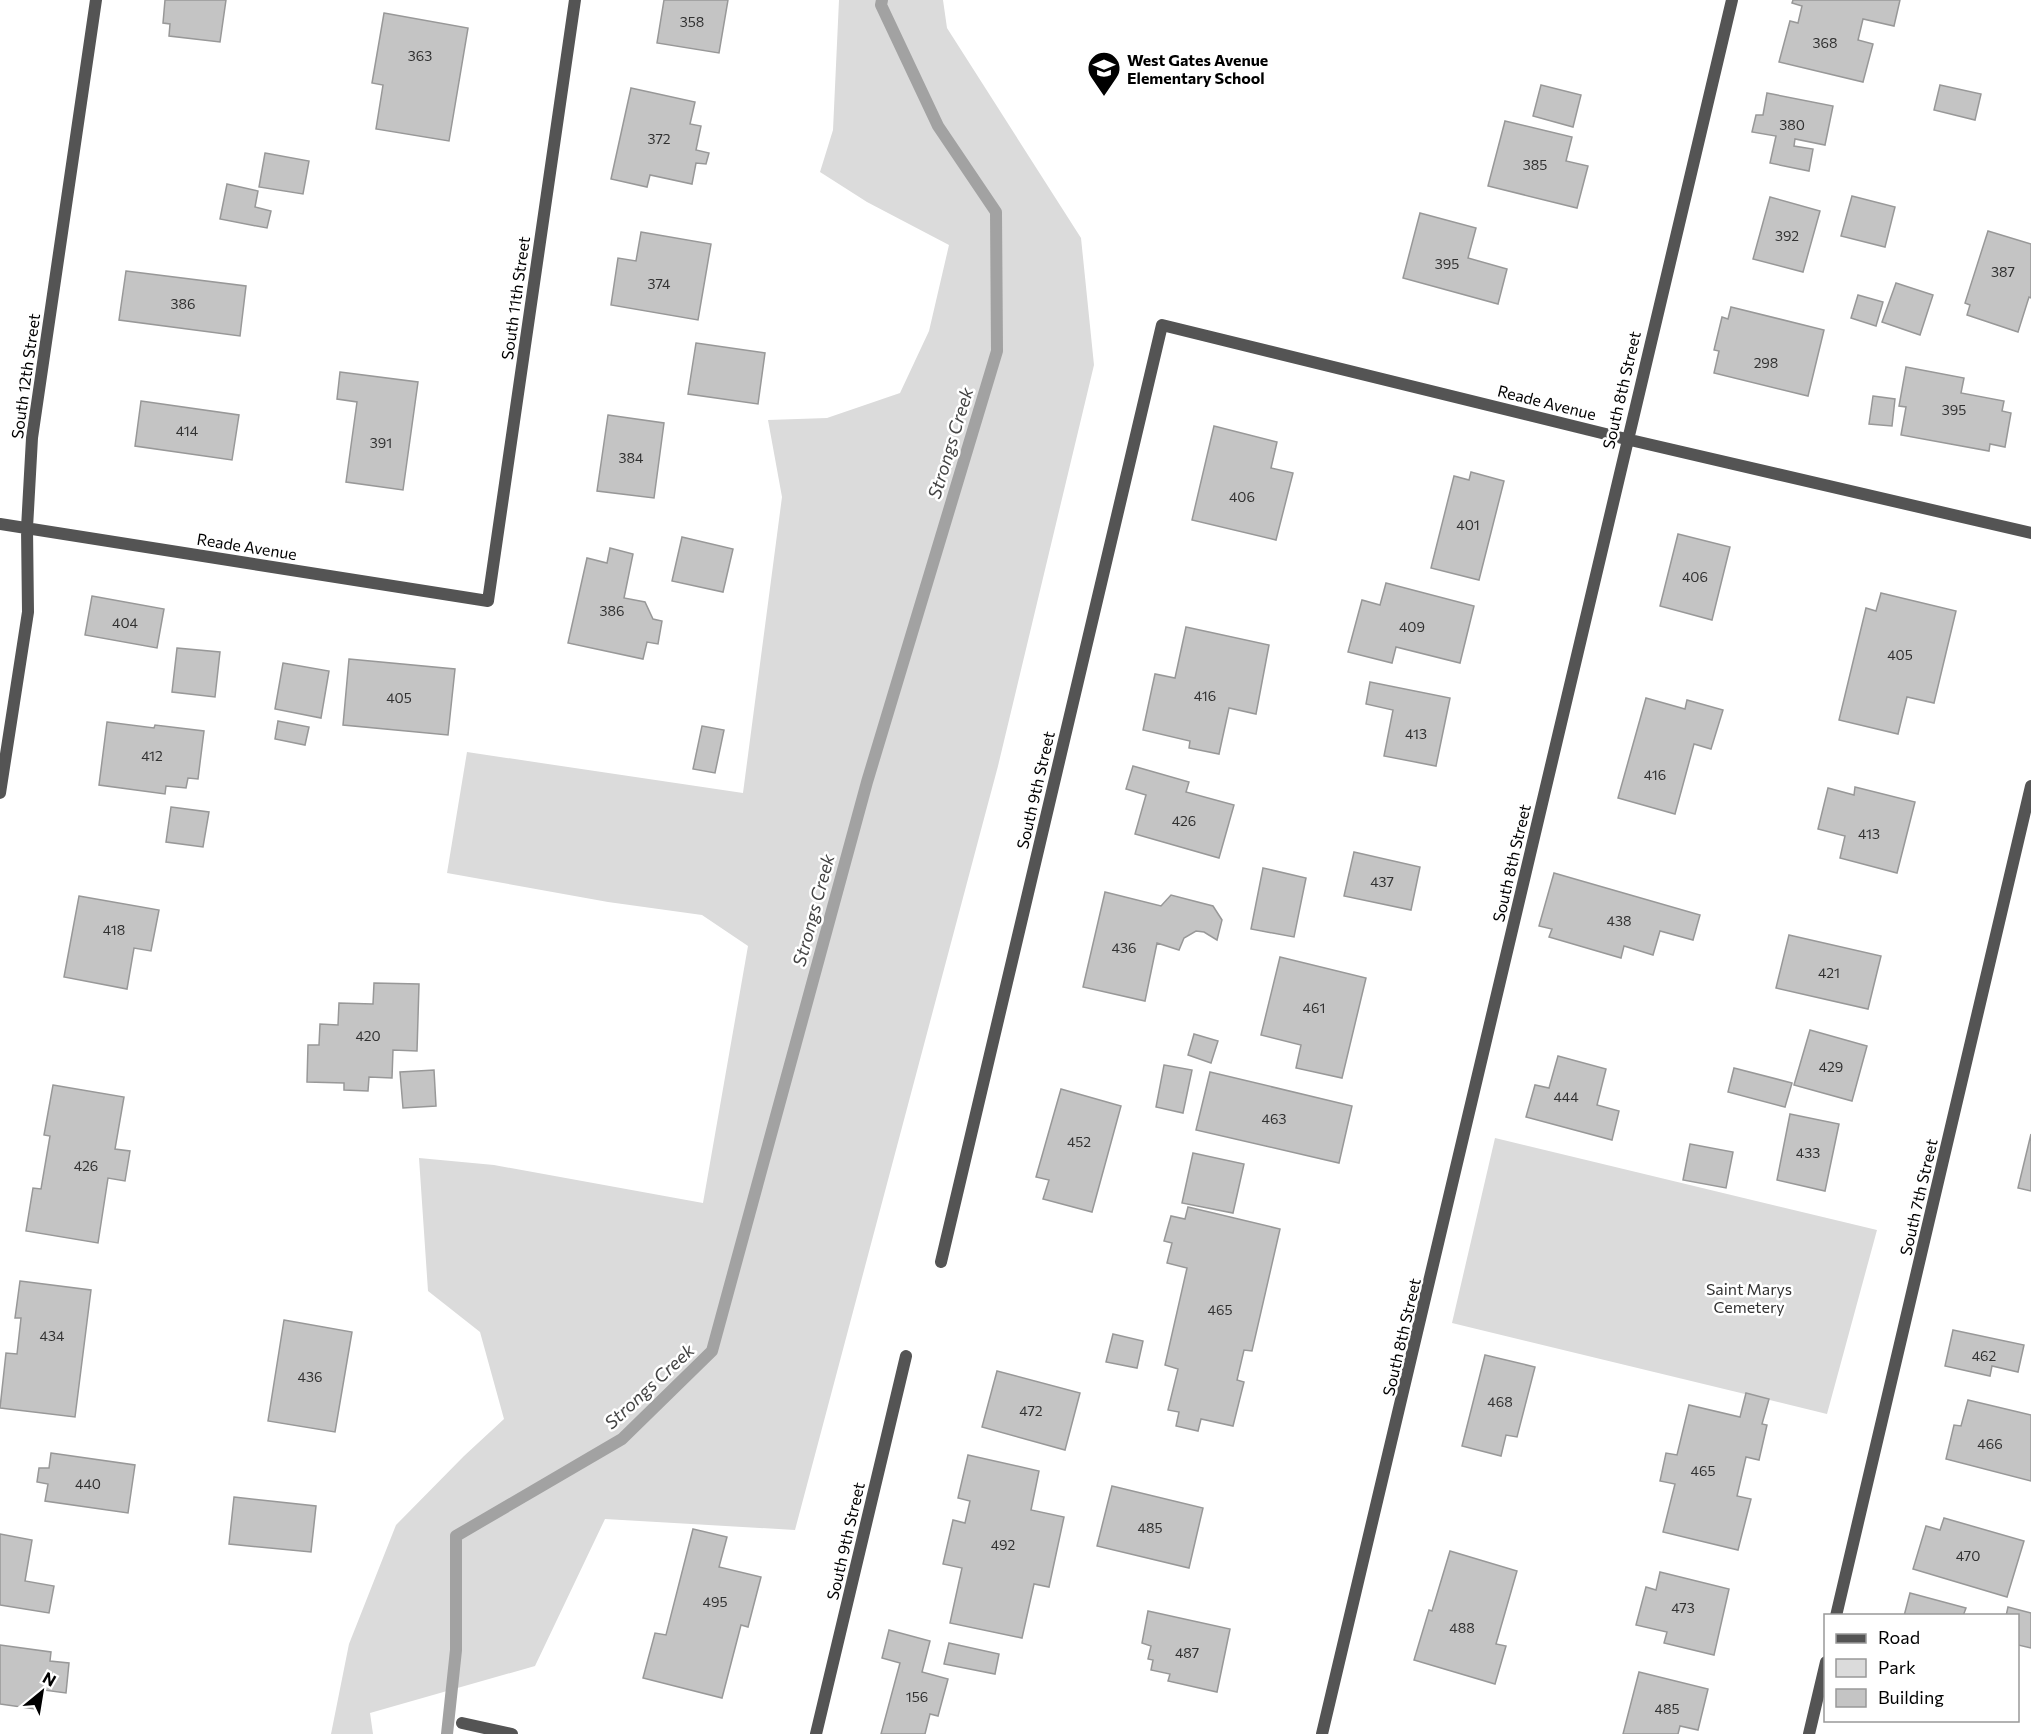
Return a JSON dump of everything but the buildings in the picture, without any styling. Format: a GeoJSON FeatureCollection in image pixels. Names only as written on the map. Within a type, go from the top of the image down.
{"type":"FeatureCollection","features":[{"type":"Feature","properties":{"kind":"street","name":"South 12th Street"},"geometry":{"type":"LineString","coordinates":[[0,793],[28,612],[27,528],[32,438],[96,0]]}},
{"type":"Feature","properties":{"kind":"street","name":"South 11th Street"},"geometry":{"type":"LineString","coordinates":[[488,601],[575,0]]}},
{"type":"Feature","properties":{"kind":"street","name":"South 8th Street"},"geometry":{"type":"LineString","coordinates":[[1322,1734],[1424,1310],[1626,439],[1732,0]]}},
{"type":"Feature","properties":{"kind":"street","name":"Reade Avenue"},"geometry":{"type":"LineString","coordinates":[[1162,325],[1626,439],[2031,533]]}},
{"type":"Feature","properties":{"kind":"street","name":"South 9th Street"},"geometry":{"type":"LineString","coordinates":[[941,1262],[1162,325]]}},
{"type":"Feature","properties":{"kind":"street","name":"Reade Avenue"},"geometry":{"type":"LineString","coordinates":[[0,524],[488,601]]}},
{"type":"Feature","properties":{"kind":"street","name":"South 7th Street"},"geometry":{"type":"LineString","coordinates":[[1836,1614],[2031,786]]}},
{"type":"Feature","properties":{"kind":"street","name":"South 9th Street"},"geometry":{"type":"LineString","coordinates":[[816,1734],[906,1356]]}},
{"type":"Feature","properties":{"kind":"street"},"geometry":{"type":"LineString","coordinates":[[1809,1734],[1824,1670]]}},
{"type":"Feature","properties":{"kind":"street"},"geometry":{"type":"LineString","coordinates":[[462,1723],[512,1734]]}},
{"type":"Feature","properties":{"kind":"green space"},"geometry":{"type":"Polygon","coordinates":[[[839,0],[943,0],[947,28],[1081,238],[1094,365],[998,766],[795,1530],[605,1519],[535,1666],[370,1713],[373,1734],[331,1734],[349,1644],[396,1525],[504,1419],[480,1332],[428,1291],[419,1158],[494,1165],[703,1203],[748,946],[702,915],[608,902],[447,873],[467,752],[743,793],[782,497],[768,420],[827,418],[900,393],[929,331],[949,245],[867,202],[820,172],[833,130],[839,0]]]}},
{"type":"Feature","properties":{"kind":"green space","name":"Saint Marys Cemetery"},"geometry":{"type":"Polygon","coordinates":[[[1495,1138],[1877,1230],[1827,1414],[1452,1323],[1495,1138]]]}},
{"type":"Feature","properties":{"kind":"waterway","name":"Strongs Creek"},"geometry":{"type":"LineString","coordinates":[[447,1734],[456,1650],[456,1536],[622,1439],[712,1351],[867,782],[997,351],[996,212],[938,126],[881,5],[882,0]]}},
{"type":"Feature","properties":{"kind":"place","name":"West Gates Avenue Elementary School"},"geometry":{"type":"Point","coordinates":[1104,97]}}]}
